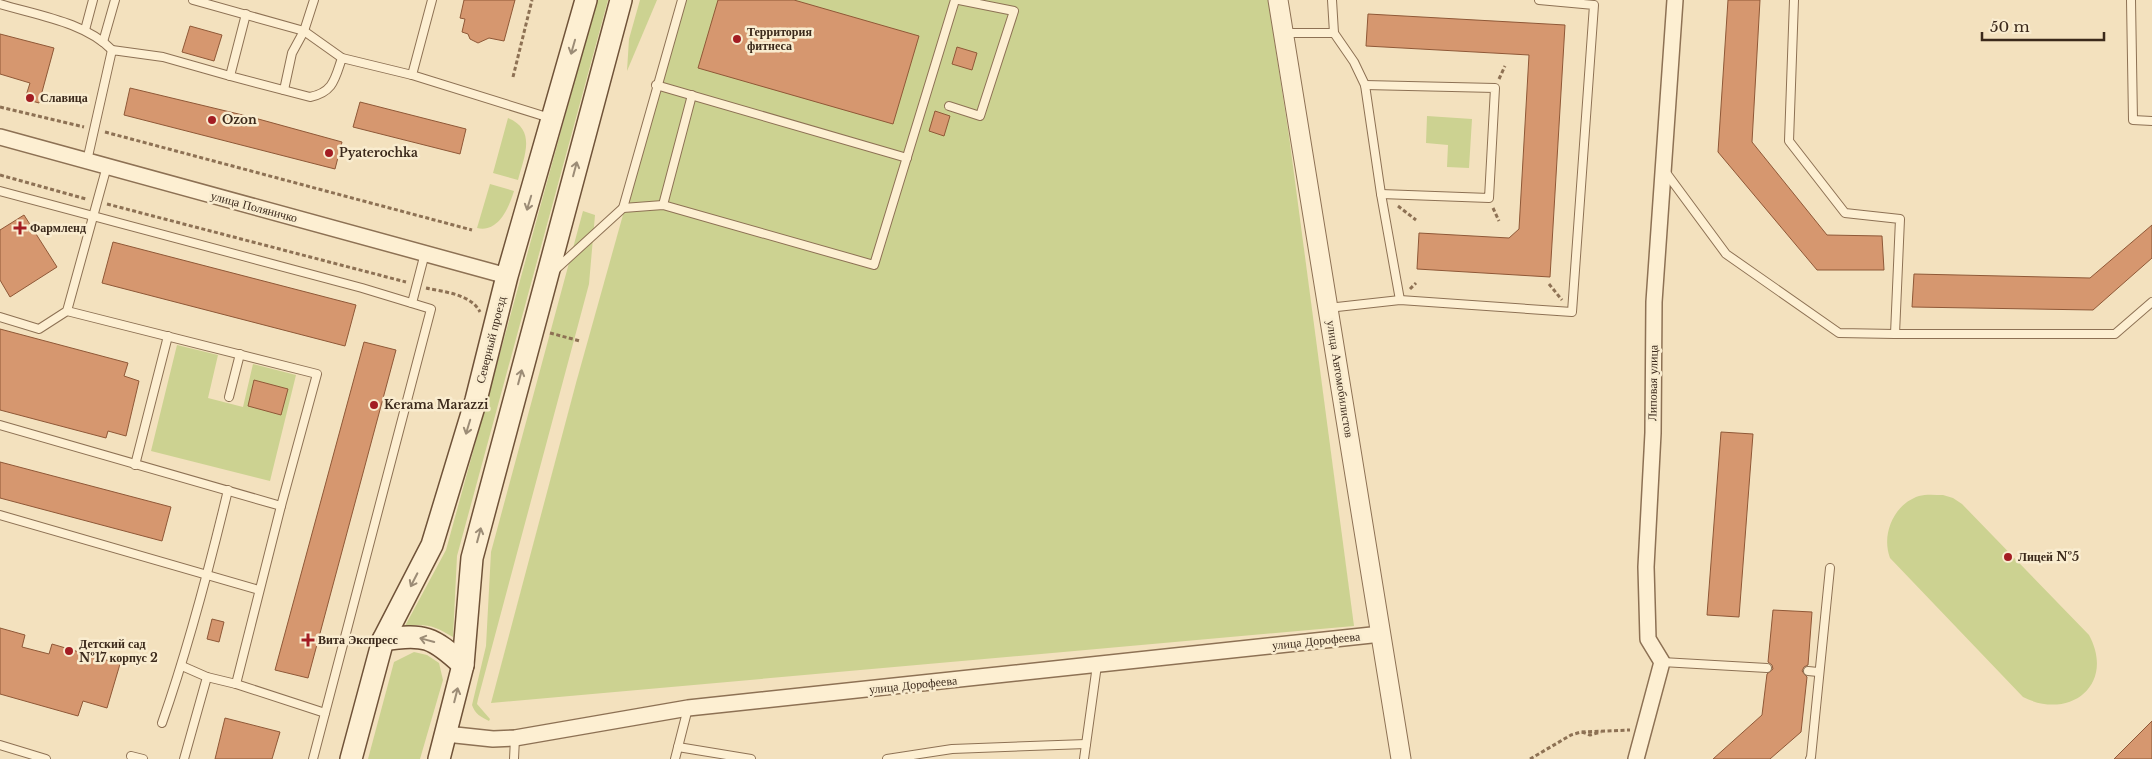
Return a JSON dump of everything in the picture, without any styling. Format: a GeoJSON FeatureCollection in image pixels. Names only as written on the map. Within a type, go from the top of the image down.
{"type":"FeatureCollection","features":[{"type":"Feature","properties":{"kind":"main road","name":"Северный проезд"},"geometry":{"type":"LineString","coordinates":[[351,759],[383,640],[432,545],[476,400],[507,276],[586,0]]}},
{"type":"Feature","properties":{"kind":"main road"},"geometry":{"type":"LineString","coordinates":[[439,759],[463,665],[472,558],[621,0]]}},
{"type":"Feature","properties":{"kind":"main road"},"geometry":{"type":"LineString","coordinates":[[383,640],[411,635],[440,644],[463,665]]}},
{"type":"Feature","properties":{"kind":"street","name":"улица Автомобилистов"},"geometry":{"type":"LineString","coordinates":[[1278,0],[1402,759]]}},
{"type":"Feature","properties":{"kind":"street","name":"Липовая улица"},"geometry":{"type":"LineString","coordinates":[[1662,662],[1648,640],[1646,567],[1653,433],[1654,302],[1675,0]]}},
{"type":"Feature","properties":{"kind":"street","name":"улица Поляничко"},"geometry":{"type":"LineString","coordinates":[[0,137],[507,276]]}},
{"type":"Feature","properties":{"kind":"street","name":"улица Дорофеева"},"geometry":{"type":"LineString","coordinates":[[446,734],[493,740],[515,738],[688,708],[1381,634]]}},
{"type":"Feature","properties":{"kind":"street"},"geometry":{"type":"LineString","coordinates":[[1636,759],[1662,662]]}},
{"type":"Feature","properties":{"kind":"lane"},"geometry":{"type":"LineString","coordinates":[[85,30],[93,0]]}},
{"type":"Feature","properties":{"kind":"lane"},"geometry":{"type":"LineString","coordinates":[[103,42],[115,0]]}},
{"type":"Feature","properties":{"kind":"lane"},"geometry":{"type":"LineString","coordinates":[[193,0],[304,30],[342,58],[412,76],[553,119]]}},
{"type":"Feature","properties":{"kind":"lane"},"geometry":{"type":"LineString","coordinates":[[284,90],[292,53],[304,30],[314,0]]}},
{"type":"Feature","properties":{"kind":"lane"},"geometry":{"type":"LineString","coordinates":[[412,76],[432,0]]}},
{"type":"Feature","properties":{"kind":"lane"},"geometry":{"type":"LineString","coordinates":[[546,278],[623,208],[656,85],[682,0]]}},
{"type":"Feature","properties":{"kind":"lane"},"geometry":{"type":"LineString","coordinates":[[623,208],[663,205],[874,265],[957,0],[1014,11],[980,116],[949,106]]}},
{"type":"Feature","properties":{"kind":"lane"},"geometry":{"type":"LineString","coordinates":[[1332,0],[1334,33],[1354,62],[1365,85],[1381,194],[1400,300]]}},
{"type":"Feature","properties":{"kind":"lane"},"geometry":{"type":"LineString","coordinates":[[1328,308],[1400,300],[1572,312],[1594,5],[1539,0]]}},
{"type":"Feature","properties":{"kind":"lane"},"geometry":{"type":"LineString","coordinates":[[1794,0],[1789,141],[1845,212],[1900,219],[1895,334]]}},
{"type":"Feature","properties":{"kind":"lane"},"geometry":{"type":"LineString","coordinates":[[2131,0],[2133,120],[2152,121]]}},
{"type":"Feature","properties":{"kind":"lane"},"geometry":{"type":"LineString","coordinates":[[0,4],[85,30],[112,50],[163,57],[310,97],[322,94],[333,85],[342,58]]}},
{"type":"Feature","properties":{"kind":"lane"},"geometry":{"type":"LineString","coordinates":[[230,76],[246,14]]}},
{"type":"Feature","properties":{"kind":"lane"},"geometry":{"type":"LineString","coordinates":[[1283,33],[1334,33]]}},
{"type":"Feature","properties":{"kind":"lane"},"geometry":{"type":"LineString","coordinates":[[86,161],[112,50]]}},
{"type":"Feature","properties":{"kind":"lane"},"geometry":{"type":"LineString","coordinates":[[656,85],[908,158]]}},
{"type":"Feature","properties":{"kind":"lane"},"geometry":{"type":"LineString","coordinates":[[1365,85],[1495,88],[1489,198],[1381,194]]}},
{"type":"Feature","properties":{"kind":"lane"},"geometry":{"type":"LineString","coordinates":[[663,205],[692,95]]}},
{"type":"Feature","properties":{"kind":"lane"},"geometry":{"type":"LineString","coordinates":[[0,317],[39,328],[67,311],[107,166]]}},
{"type":"Feature","properties":{"kind":"lane"},"geometry":{"type":"LineString","coordinates":[[1664,170],[1726,254],[1839,333],[2115,334],[2152,302]]}},
{"type":"Feature","properties":{"kind":"lane"},"geometry":{"type":"LineString","coordinates":[[0,191],[94,215],[431,309],[313,759]]}},
{"type":"Feature","properties":{"kind":"lane"},"geometry":{"type":"LineString","coordinates":[[412,303],[425,253]]}},
{"type":"Feature","properties":{"kind":"lane"},"geometry":{"type":"LineString","coordinates":[[67,311],[317,374],[280,506],[236,684]]}},
{"type":"Feature","properties":{"kind":"lane"},"geometry":{"type":"LineString","coordinates":[[136,465],[168,336]]}},
{"type":"Feature","properties":{"kind":"lane"},"geometry":{"type":"LineString","coordinates":[[230,397],[240,354]]}},
{"type":"Feature","properties":{"kind":"lane"},"geometry":{"type":"LineString","coordinates":[[0,425],[280,506]]}},
{"type":"Feature","properties":{"kind":"lane"},"geometry":{"type":"LineString","coordinates":[[162,723],[182,666],[228,490]]}},
{"type":"Feature","properties":{"kind":"lane"},"geometry":{"type":"LineString","coordinates":[[0,515],[259,590]]}},
{"type":"Feature","properties":{"kind":"lane"},"geometry":{"type":"LineString","coordinates":[[1810,759],[1812,757],[1818,672],[1830,568]]}},
{"type":"Feature","properties":{"kind":"lane"},"geometry":{"type":"LineString","coordinates":[[1662,662],[1767,668]]}},
{"type":"Feature","properties":{"kind":"lane"},"geometry":{"type":"LineString","coordinates":[[1084,759],[1097,665]]}},
{"type":"Feature","properties":{"kind":"lane"},"geometry":{"type":"LineString","coordinates":[[182,666],[207,677],[236,684],[326,713]]}},
{"type":"Feature","properties":{"kind":"lane"},"geometry":{"type":"LineString","coordinates":[[1808,671],[1818,672]]}},
{"type":"Feature","properties":{"kind":"lane"},"geometry":{"type":"LineString","coordinates":[[184,759],[207,677]]}},
{"type":"Feature","properties":{"kind":"lane"},"geometry":{"type":"LineString","coordinates":[[675,759],[688,708]]}},
{"type":"Feature","properties":{"kind":"lane"},"geometry":{"type":"LineString","coordinates":[[514,759],[515,738]]}},
{"type":"Feature","properties":{"kind":"lane"},"geometry":{"type":"LineString","coordinates":[[887,759],[952,749],[1086,744]]}},
{"type":"Feature","properties":{"kind":"lane"},"geometry":{"type":"LineString","coordinates":[[0,745],[46,759]]}},
{"type":"Feature","properties":{"kind":"lane"},"geometry":{"type":"LineString","coordinates":[[678,747],[731,758],[751,759]]}},
{"type":"Feature","properties":{"kind":"lane"},"geometry":{"type":"LineString","coordinates":[[131,756],[144,759]]}},
{"type":"Feature","properties":{"kind":"path"},"geometry":{"type":"LineString","coordinates":[[513,77],[532,0]]}},
{"type":"Feature","properties":{"kind":"path"},"geometry":{"type":"LineString","coordinates":[[0,107],[94,129],[472,230]]}},
{"type":"Feature","properties":{"kind":"path"},"geometry":{"type":"LineString","coordinates":[[0,175],[468,299],[477,306],[481,315]]}},
{"type":"Feature","properties":{"kind":"path"},"geometry":{"type":"LineString","coordinates":[[543,331],[580,341]]}},
{"type":"Feature","properties":{"kind":"path"},"geometry":{"type":"LineString","coordinates":[[1530,759],[1571,734],[1596,731],[1644,730]]}},
{"type":"Feature","properties":{"kind":"path"},"geometry":{"type":"LineString","coordinates":[[1581,732],[1590,735],[1603,731]]}},
{"type":"Feature","properties":{"kind":"green space"},"geometry":{"type":"Polygon","coordinates":[[[597,0],[608,0],[457,556],[453,637],[431,626],[405,626],[446,550],[597,0]]]}},
{"type":"Feature","properties":{"kind":"green space"},"geometry":{"type":"Polygon","coordinates":[[[640,0],[657,0],[627,71],[629,39],[640,0]]]}},
{"type":"Feature","properties":{"kind":"green space"},"geometry":{"type":"Polygon","coordinates":[[[683,0],[1268,0],[1289,136],[1354,626],[491,703],[576,383],[683,0]]]}},
{"type":"Feature","properties":{"kind":"green space"},"geometry":{"type":"Polygon","coordinates":[[[1427,116],[1472,119],[1469,168],[1447,167],[1448,145],[1426,143],[1427,116]]]}},
{"type":"Feature","properties":{"kind":"green space"},"geometry":{"type":"Polygon","coordinates":[[[508,118],[517,123],[523,130],[525,137],[525,153],[518,180],[493,173],[508,118]]]}},
{"type":"Feature","properties":{"kind":"green space"},"geometry":{"type":"Polygon","coordinates":[[[490,184],[514,191],[506,211],[497,223],[485,229],[477,228],[490,184]]]}},
{"type":"Feature","properties":{"kind":"green space"},"geometry":{"type":"Polygon","coordinates":[[[583,211],[595,215],[589,284],[478,699],[477,704],[490,719],[489,721],[481,717],[472,705],[486,646],[491,552],[583,211]]]}},
{"type":"Feature","properties":{"kind":"green space"},"geometry":{"type":"Polygon","coordinates":[[[177,345],[218,355],[208,398],[243,407],[253,364],[296,375],[270,481],[151,451],[177,345]]]}},
{"type":"Feature","properties":{"kind":"green space"},"geometry":{"type":"Polygon","coordinates":[[[1943,495],[1953,498],[1962,504],[2089,635],[2096,653],[2097,669],[2092,683],[2083,694],[2071,701],[2057,704],[2040,703],[2023,697],[1890,558],[1887,539],[1896,513],[1910,500],[1919,496],[1943,495]]]}},
{"type":"Feature","properties":{"kind":"green space"},"geometry":{"type":"Polygon","coordinates":[[[414,652],[427,655],[439,663],[443,680],[420,759],[368,759],[394,662],[414,652]]]}},
{"type":"Feature","properties":{"kind":"building"},"geometry":{"type":"Polygon","coordinates":[[[464,0],[515,0],[504,41],[489,38],[478,43],[470,39],[468,34],[462,32],[465,19],[460,18],[464,0]]]}},
{"type":"Feature","properties":{"kind":"building"},"geometry":{"type":"Polygon","coordinates":[[[718,0],[794,0],[919,36],[893,124],[698,68],[718,0]]]}},
{"type":"Feature","properties":{"kind":"building"},"geometry":{"type":"Polygon","coordinates":[[[1728,0],[1760,0],[1752,142],[1827,235],[1882,236],[1884,270],[1817,270],[1718,152],[1728,0]]]}},
{"type":"Feature","properties":{"kind":"building"},"geometry":{"type":"Polygon","coordinates":[[[1368,14],[1565,25],[1550,277],[1417,269],[1419,233],[1509,238],[1519,229],[1529,55],[1366,46],[1368,14]]]}},
{"type":"Feature","properties":{"kind":"building"},"geometry":{"type":"Polygon","coordinates":[[[190,26],[222,35],[214,61],[182,52],[190,26]]]}},
{"type":"Feature","properties":{"kind":"building"},"geometry":{"type":"Polygon","coordinates":[[[0,34],[54,48],[39,103],[25,99],[30,83],[0,74],[0,34]]]}},
{"type":"Feature","properties":{"kind":"building"},"geometry":{"type":"Polygon","coordinates":[[[957,47],[977,53],[972,70],[952,64],[957,47]]]}},
{"type":"Feature","properties":{"kind":"building"},"geometry":{"type":"Polygon","coordinates":[[[130,88],[251,117],[342,142],[335,169],[124,115],[130,88]]]}},
{"type":"Feature","properties":{"kind":"building"},"geometry":{"type":"Polygon","coordinates":[[[360,102],[466,129],[460,154],[353,127],[360,102]]]}},
{"type":"Feature","properties":{"kind":"building"},"geometry":{"type":"Polygon","coordinates":[[[935,111],[950,116],[944,136],[929,131],[935,111]]]}},
{"type":"Feature","properties":{"kind":"building"},"geometry":{"type":"Polygon","coordinates":[[[24,215],[57,267],[10,297],[0,280],[0,230],[24,215]]]}},
{"type":"Feature","properties":{"kind":"building"},"geometry":{"type":"Polygon","coordinates":[[[2152,225],[2152,258],[2093,310],[1912,307],[1914,274],[2090,278],[2152,225]]]}},
{"type":"Feature","properties":{"kind":"building"},"geometry":{"type":"Polygon","coordinates":[[[113,242],[356,305],[345,346],[102,283],[113,242]]]}},
{"type":"Feature","properties":{"kind":"building"},"geometry":{"type":"Polygon","coordinates":[[[0,329],[128,363],[124,376],[139,381],[126,436],[108,431],[106,438],[0,410],[0,329]]]}},
{"type":"Feature","properties":{"kind":"building"},"geometry":{"type":"Polygon","coordinates":[[[364,342],[396,350],[308,678],[275,670],[364,342]]]}},
{"type":"Feature","properties":{"kind":"building"},"geometry":{"type":"Polygon","coordinates":[[[254,380],[288,389],[281,415],[248,406],[254,380]]]}},
{"type":"Feature","properties":{"kind":"building"},"geometry":{"type":"Polygon","coordinates":[[[1721,432],[1753,434],[1739,617],[1707,615],[1721,432]]]}},
{"type":"Feature","properties":{"kind":"building"},"geometry":{"type":"Polygon","coordinates":[[[0,462],[171,507],[162,541],[0,498],[0,462]]]}},
{"type":"Feature","properties":{"kind":"building"},"geometry":{"type":"Polygon","coordinates":[[[1773,610],[1812,612],[1808,665],[1802,671],[1807,677],[1801,732],[1770,759],[1713,759],[1762,715],[1767,674],[1773,669],[1772,665],[1768,662],[1773,610]]]}},
{"type":"Feature","properties":{"kind":"building"},"geometry":{"type":"Polygon","coordinates":[[[212,619],[224,622],[219,642],[207,639],[212,619]]]}},
{"type":"Feature","properties":{"kind":"building"},"geometry":{"type":"Polygon","coordinates":[[[0,628],[25,635],[22,647],[49,654],[52,644],[120,664],[107,708],[83,701],[78,716],[0,694],[0,628]]]}},
{"type":"Feature","properties":{"kind":"building"},"geometry":{"type":"Polygon","coordinates":[[[225,718],[280,732],[272,759],[215,759],[225,718]]]}},
{"type":"Feature","properties":{"kind":"building"},"geometry":{"type":"Polygon","coordinates":[[[2152,721],[2152,759],[2114,759],[2152,721]]]}},
{"type":"Feature","properties":{"kind":"place","name":"Территория фитнеса"},"geometry":{"type":"Point","coordinates":[737,39]}},
{"type":"Feature","properties":{"kind":"place","name":"Славица"},"geometry":{"type":"Point","coordinates":[30,98]}},
{"type":"Feature","properties":{"kind":"place","name":"Ozon"},"geometry":{"type":"Point","coordinates":[212,120]}},
{"type":"Feature","properties":{"kind":"place","name":"Pyaterochka"},"geometry":{"type":"Point","coordinates":[329,153]}},
{"type":"Feature","properties":{"kind":"place","name":"Фармленд"},"geometry":{"type":"Point","coordinates":[20,228]}},
{"type":"Feature","properties":{"kind":"place","name":"Kerama Marazzi"},"geometry":{"type":"Point","coordinates":[374,405]}},
{"type":"Feature","properties":{"kind":"place","name":"Лицей №5"},"geometry":{"type":"Point","coordinates":[2008,557]}},
{"type":"Feature","properties":{"kind":"place","name":"Вита Экспресс"},"geometry":{"type":"Point","coordinates":[308,640]}},
{"type":"Feature","properties":{"kind":"place","name":"Детский сад №17 корпус 2"},"geometry":{"type":"Point","coordinates":[69,651]}}]}
